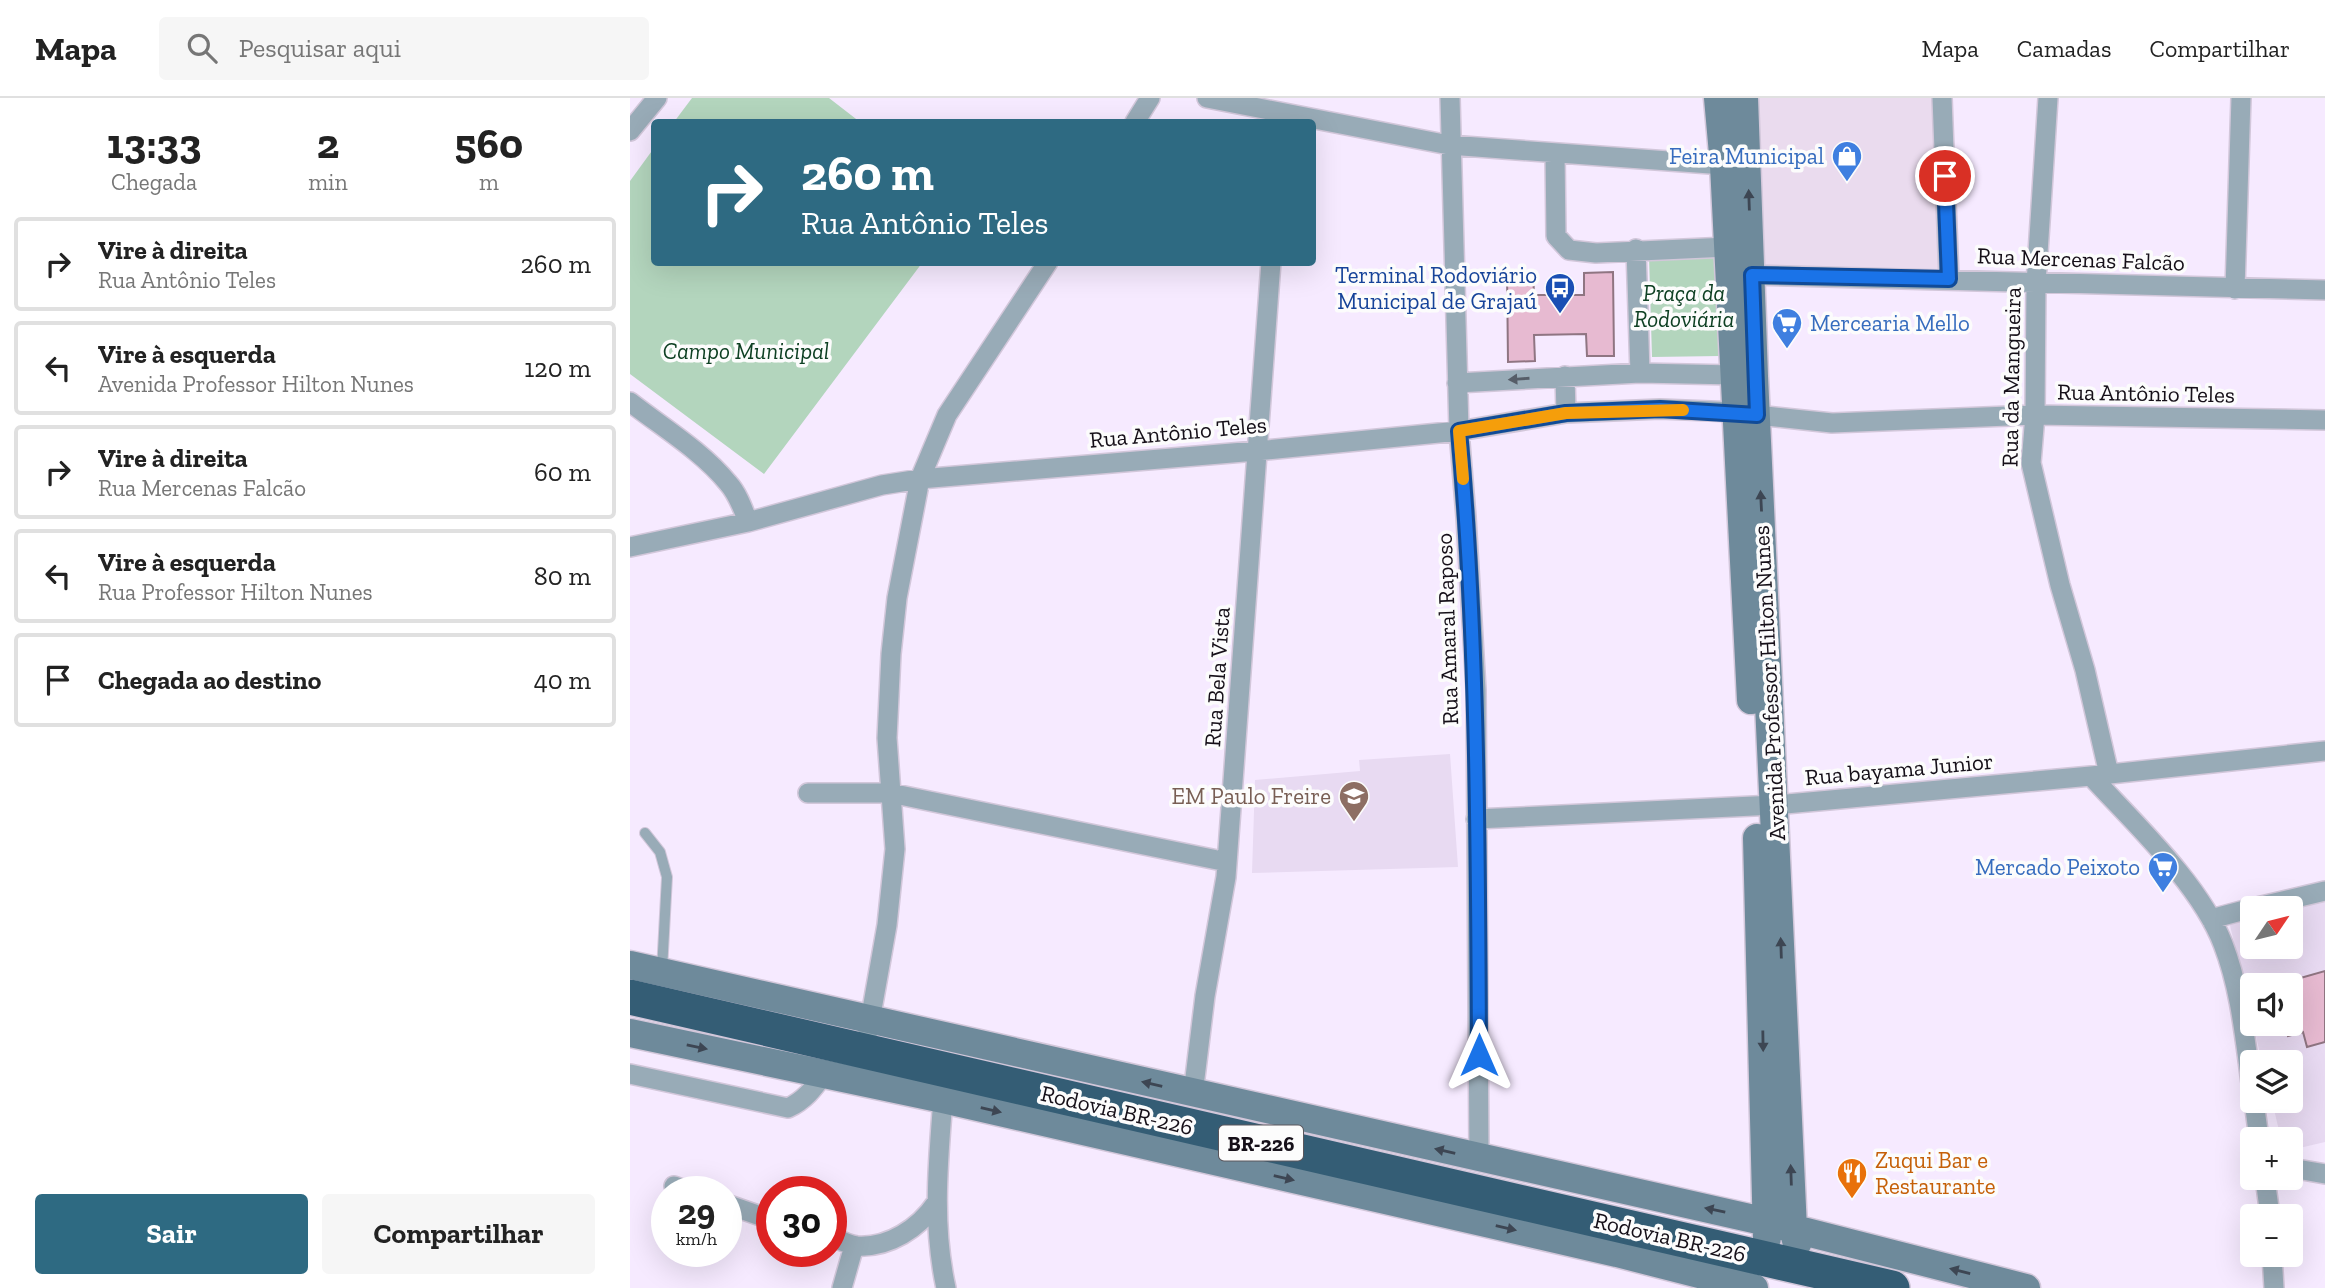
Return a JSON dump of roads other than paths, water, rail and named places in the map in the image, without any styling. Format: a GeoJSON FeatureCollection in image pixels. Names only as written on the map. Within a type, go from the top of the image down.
{"type":"FeatureCollection","features":[{"type":"Feature","properties":{"kind":"highway","name":"Rodovia BR-226"},"geometry":{"type":"LineString","coordinates":[[630,997],[868,1035],[1760,1274],[1801,1267],[1892,1288]]}},
{"type":"Feature","properties":{"kind":"main road","name":"Avenida Professor Hilton Nunes"},"geometry":{"type":"LineString","coordinates":[[1718,98],[1736,165]]}},
{"type":"Feature","properties":{"kind":"main road","name":"Avenida Professor Hilton Nunes"},"geometry":{"type":"LineString","coordinates":[[1744,98],[1736,165],[1766,805],[1780,1225],[1760,1274]]}},
{"type":"Feature","properties":{"kind":"main road","name":"Avenida Professor Hilton Nunes"},"geometry":{"type":"LineString","coordinates":[[1739,246],[1752,275],[1744,376]]}},
{"type":"Feature","properties":{"kind":"main road"},"geometry":{"type":"LineString","coordinates":[[630,965],[662,972],[868,1035],[1193,1094],[1780,1225],[2026,1288]]}},
{"type":"Feature","properties":{"kind":"main road"},"geometry":{"type":"LineString","coordinates":[[630,1033],[943,1099],[1603,1250],[1760,1274]]}},
{"type":"Feature","properties":{"kind":"main road","name":"Avenida Professor Hilton Nunes"},"geometry":{"type":"LineString","coordinates":[[1780,1225],[1801,1267]]}},
{"type":"Feature","properties":{"kind":"street"},"geometry":{"type":"LineString","coordinates":[[630,131],[657,98]]}},
{"type":"Feature","properties":{"kind":"street"},"geometry":{"type":"LineString","coordinates":[[1137,119],[1150,98]]}},
{"type":"Feature","properties":{"kind":"street"},"geometry":{"type":"LineString","coordinates":[[1207,98],[1449,145],[1736,165]]}},
{"type":"Feature","properties":{"kind":"street","name":"Rua Amaral Raposo"},"geometry":{"type":"LineString","coordinates":[[1450,98],[1449,145],[1459,431],[1476,690],[1479,1158]]}},
{"type":"Feature","properties":{"kind":"street"},"geometry":{"type":"LineString","coordinates":[[1942,98],[1949,279]]}},
{"type":"Feature","properties":{"kind":"street","name":"Rua da Mangueira"},"geometry":{"type":"LineString","coordinates":[[2048,98],[2036,284],[2035,415],[2031,463],[2060,585],[2085,670],[2100,775],[2211,919],[2223,943],[2237,991],[2246,1050]]}},
{"type":"Feature","properties":{"kind":"street"},"geometry":{"type":"LineString","coordinates":[[2235,289],[2241,98]]}},
{"type":"Feature","properties":{"kind":"street"},"geometry":{"type":"LineString","coordinates":[[1555,153],[1556,236],[1569,250],[1580,253],[1739,246]]}},
{"type":"Feature","properties":{"kind":"street"},"geometry":{"type":"LineString","coordinates":[[1636,249],[1640,373]]}},
{"type":"Feature","properties":{"kind":"street"},"geometry":{"type":"LineString","coordinates":[[868,1035],[893,881],[895,849],[887,738],[891,654],[897,598],[920,479],[947,415],[1045,266]]}},
{"type":"Feature","properties":{"kind":"street","name":"Rua Bela Vista"},"geometry":{"type":"LineString","coordinates":[[1193,1094],[1205,996],[1227,862],[1271,266]]}},
{"type":"Feature","properties":{"kind":"street","name":"Rua Mercenas Falcão"},"geometry":{"type":"LineString","coordinates":[[1752,275],[2325,290]]}},
{"type":"Feature","properties":{"kind":"street"},"geometry":{"type":"LineString","coordinates":[[1457,383],[1640,373],[1744,376]]}},
{"type":"Feature","properties":{"kind":"street"},"geometry":{"type":"LineString","coordinates":[[1566,376],[1566,413]]}},
{"type":"Feature","properties":{"kind":"street"},"geometry":{"type":"LineString","coordinates":[[630,402],[699,456],[728,483],[748,522]]}},
{"type":"Feature","properties":{"kind":"street","name":"Rua Antônio Teles"},"geometry":{"type":"LineString","coordinates":[[630,547],[748,522],[882,485],[920,479],[1459,431],[1566,413],[1660,409],[1832,423],[2035,415],[2325,420]]}},
{"type":"Feature","properties":{"kind":"street","name":"Rua bayama Junior"},"geometry":{"type":"LineString","coordinates":[[1476,819],[1766,805],[2100,775],[2325,751]]}},
{"type":"Feature","properties":{"kind":"street"},"geometry":{"type":"LineString","coordinates":[[808,793],[890,793],[1227,862]]}},
{"type":"Feature","properties":{"kind":"street"},"geometry":{"type":"LineString","coordinates":[[2303,896],[2325,891]]}},
{"type":"Feature","properties":{"kind":"street"},"geometry":{"type":"LineString","coordinates":[[2211,919],[2240,911]]}},
{"type":"Feature","properties":{"kind":"street"},"geometry":{"type":"LineString","coordinates":[[630,1074],[788,1108],[811,1092],[824,1074]]}},
{"type":"Feature","properties":{"kind":"street"},"geometry":{"type":"LineString","coordinates":[[943,1099],[936,1203],[938,1240],[946,1288]]}},
{"type":"Feature","properties":{"kind":"street"},"geometry":{"type":"LineString","coordinates":[[2303,1170],[2325,1174]]}},
{"type":"Feature","properties":{"kind":"street"},"geometry":{"type":"LineString","coordinates":[[847,1243],[855,1246],[898,1236],[921,1222],[936,1203]]}},
{"type":"Feature","properties":{"kind":"street"},"geometry":{"type":"LineString","coordinates":[[842,1288],[855,1246]]}},
{"type":"Feature","properties":{"kind":"street"},"geometry":{"type":"LineString","coordinates":[[2273,1267],[2274,1288]]}},
{"type":"Feature","properties":{"kind":"lane"},"geometry":{"type":"LineString","coordinates":[[645,833],[660,852],[667,877],[662,972]]}},
{"type":"Feature","properties":{"kind":"place","name":"Feira Municipal"},"geometry":{"type":"Point","coordinates":[1847,183]}},
{"type":"Feature","properties":{"kind":"place","name":"Terminal Rodoviário Municipal de Grajaú"},"geometry":{"type":"Point","coordinates":[1560,315]}},
{"type":"Feature","properties":{"kind":"place","name":"Mercearia Mello"},"geometry":{"type":"Point","coordinates":[1787,350]}},
{"type":"Feature","properties":{"kind":"place","name":"EM Paulo Freire"},"geometry":{"type":"Point","coordinates":[1354,823]}},
{"type":"Feature","properties":{"kind":"place","name":"Mercado Peixoto"},"geometry":{"type":"Point","coordinates":[2163,894]}},
{"type":"Feature","properties":{"kind":"place","name":"Zuqui Bar e Restaurante"},"geometry":{"type":"Point","coordinates":[1852,1200]}},
{"type":"Feature","properties":{"kind":"park label","name":"Praça da Rodoviária"},"geometry":{"type":"Point","coordinates":[1684,306]}},
{"type":"Feature","properties":{"kind":"park label","name":"Campo Municipal"},"geometry":{"type":"Point","coordinates":[746,351]}}]}
